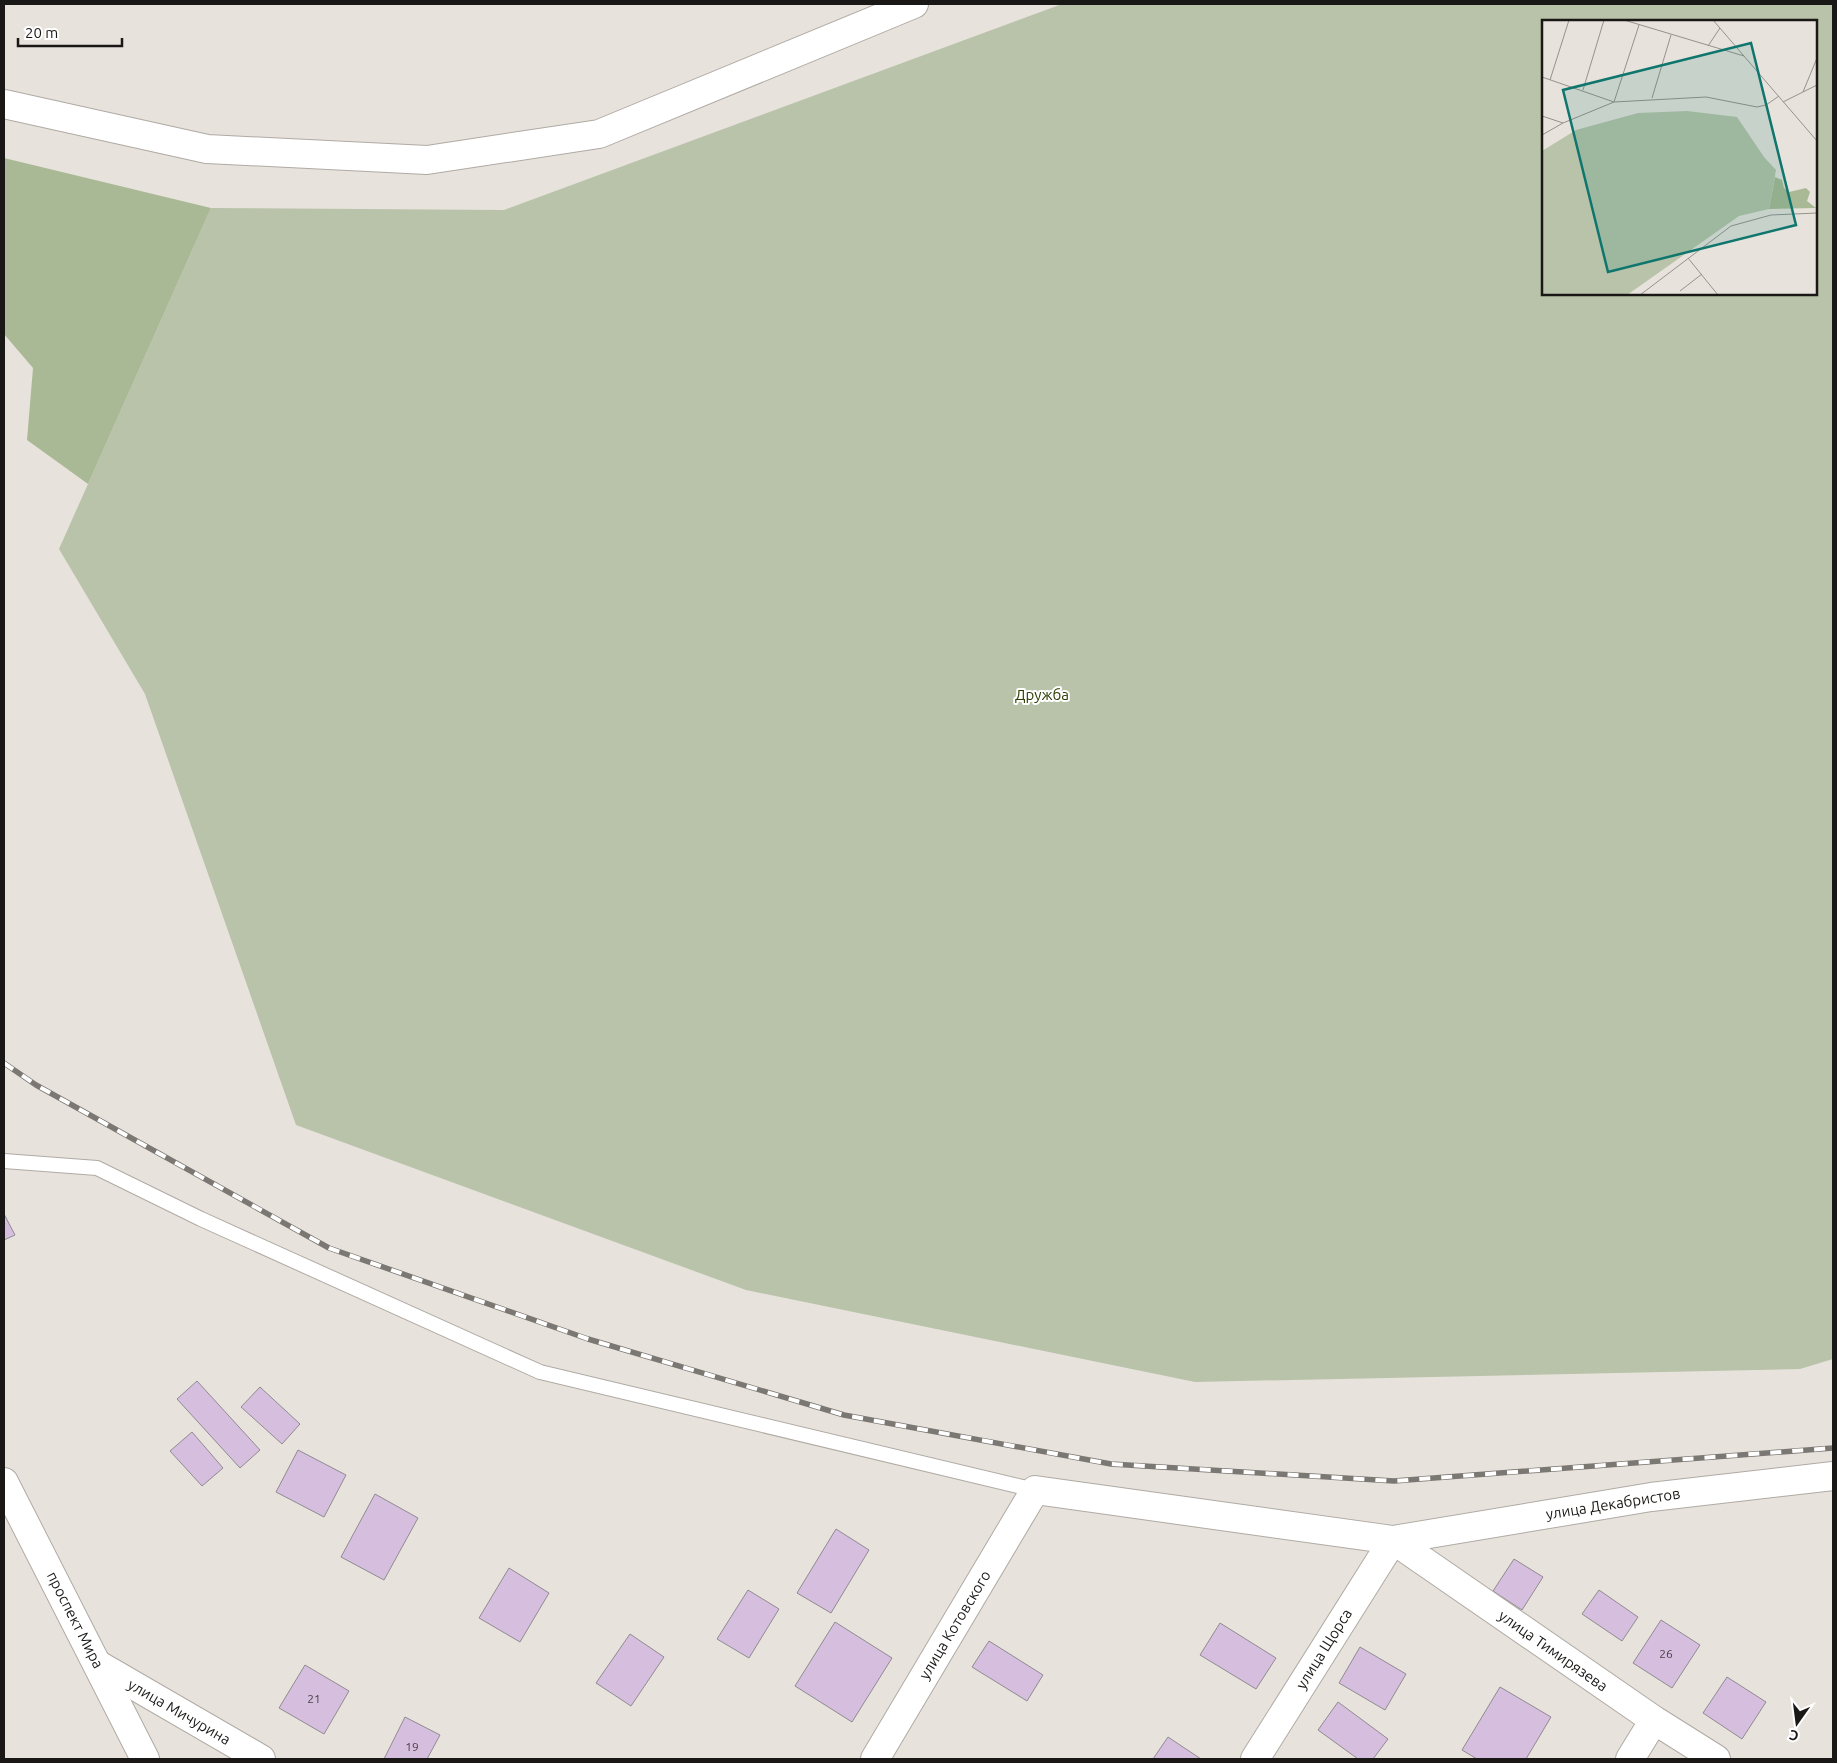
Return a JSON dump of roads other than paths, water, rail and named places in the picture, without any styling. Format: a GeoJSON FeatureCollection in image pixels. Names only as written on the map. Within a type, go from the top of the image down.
{"type":"FeatureCollection","features":[{"type":"Feature","properties":{"kind":"street"},"geometry":{"type":"LineString","coordinates":[[4,104],[208,149],[427,160],[599,134],[914,4]]}},
{"type":"Feature","properties":{"kind":"street","name":"улица Декабристов"},"geometry":{"type":"LineString","coordinates":[[1393,1540],[1651,1496],[1833,1476]]}},
{"type":"Feature","properties":{"kind":"street","name":"проспект Мира"},"geometry":{"type":"LineString","coordinates":[[4,1482],[145,1759]]}},
{"type":"Feature","properties":{"kind":"street"},"geometry":{"type":"LineString","coordinates":[[1035,1490],[1393,1540]]}},
{"type":"Feature","properties":{"kind":"street","name":"улица Котовского"},"geometry":{"type":"LineString","coordinates":[[875,1759],[1035,1490]]}},
{"type":"Feature","properties":{"kind":"street","name":"улица Тимирязева"},"geometry":{"type":"LineString","coordinates":[[1393,1540],[1654,1720],[1716,1759]]}},
{"type":"Feature","properties":{"kind":"street","name":"улица Щорса"},"geometry":{"type":"LineString","coordinates":[[1256,1759],[1393,1540]]}},
{"type":"Feature","properties":{"kind":"street","name":"улица Мичурина"},"geometry":{"type":"LineString","coordinates":[[97,1664],[260,1759]]}},
{"type":"Feature","properties":{"kind":"street"},"geometry":{"type":"LineString","coordinates":[[1630,1759],[1654,1720]]}},
{"type":"Feature","properties":{"kind":"lane"},"geometry":{"type":"LineString","coordinates":[[4,1162],[97,1168],[201,1219],[540,1372],[1035,1490]]}},
{"type":"Feature","properties":{"kind":"railway"},"geometry":{"type":"LineString","coordinates":[[4,1063],[36,1085],[329,1248],[588,1339],[844,1415],[1111,1464],[1394,1481],[1833,1448]]}},
{"type":"Feature","properties":{"kind":"park label","name":"Дружба"},"geometry":{"type":"Point","coordinates":[1042,695]}}]}
